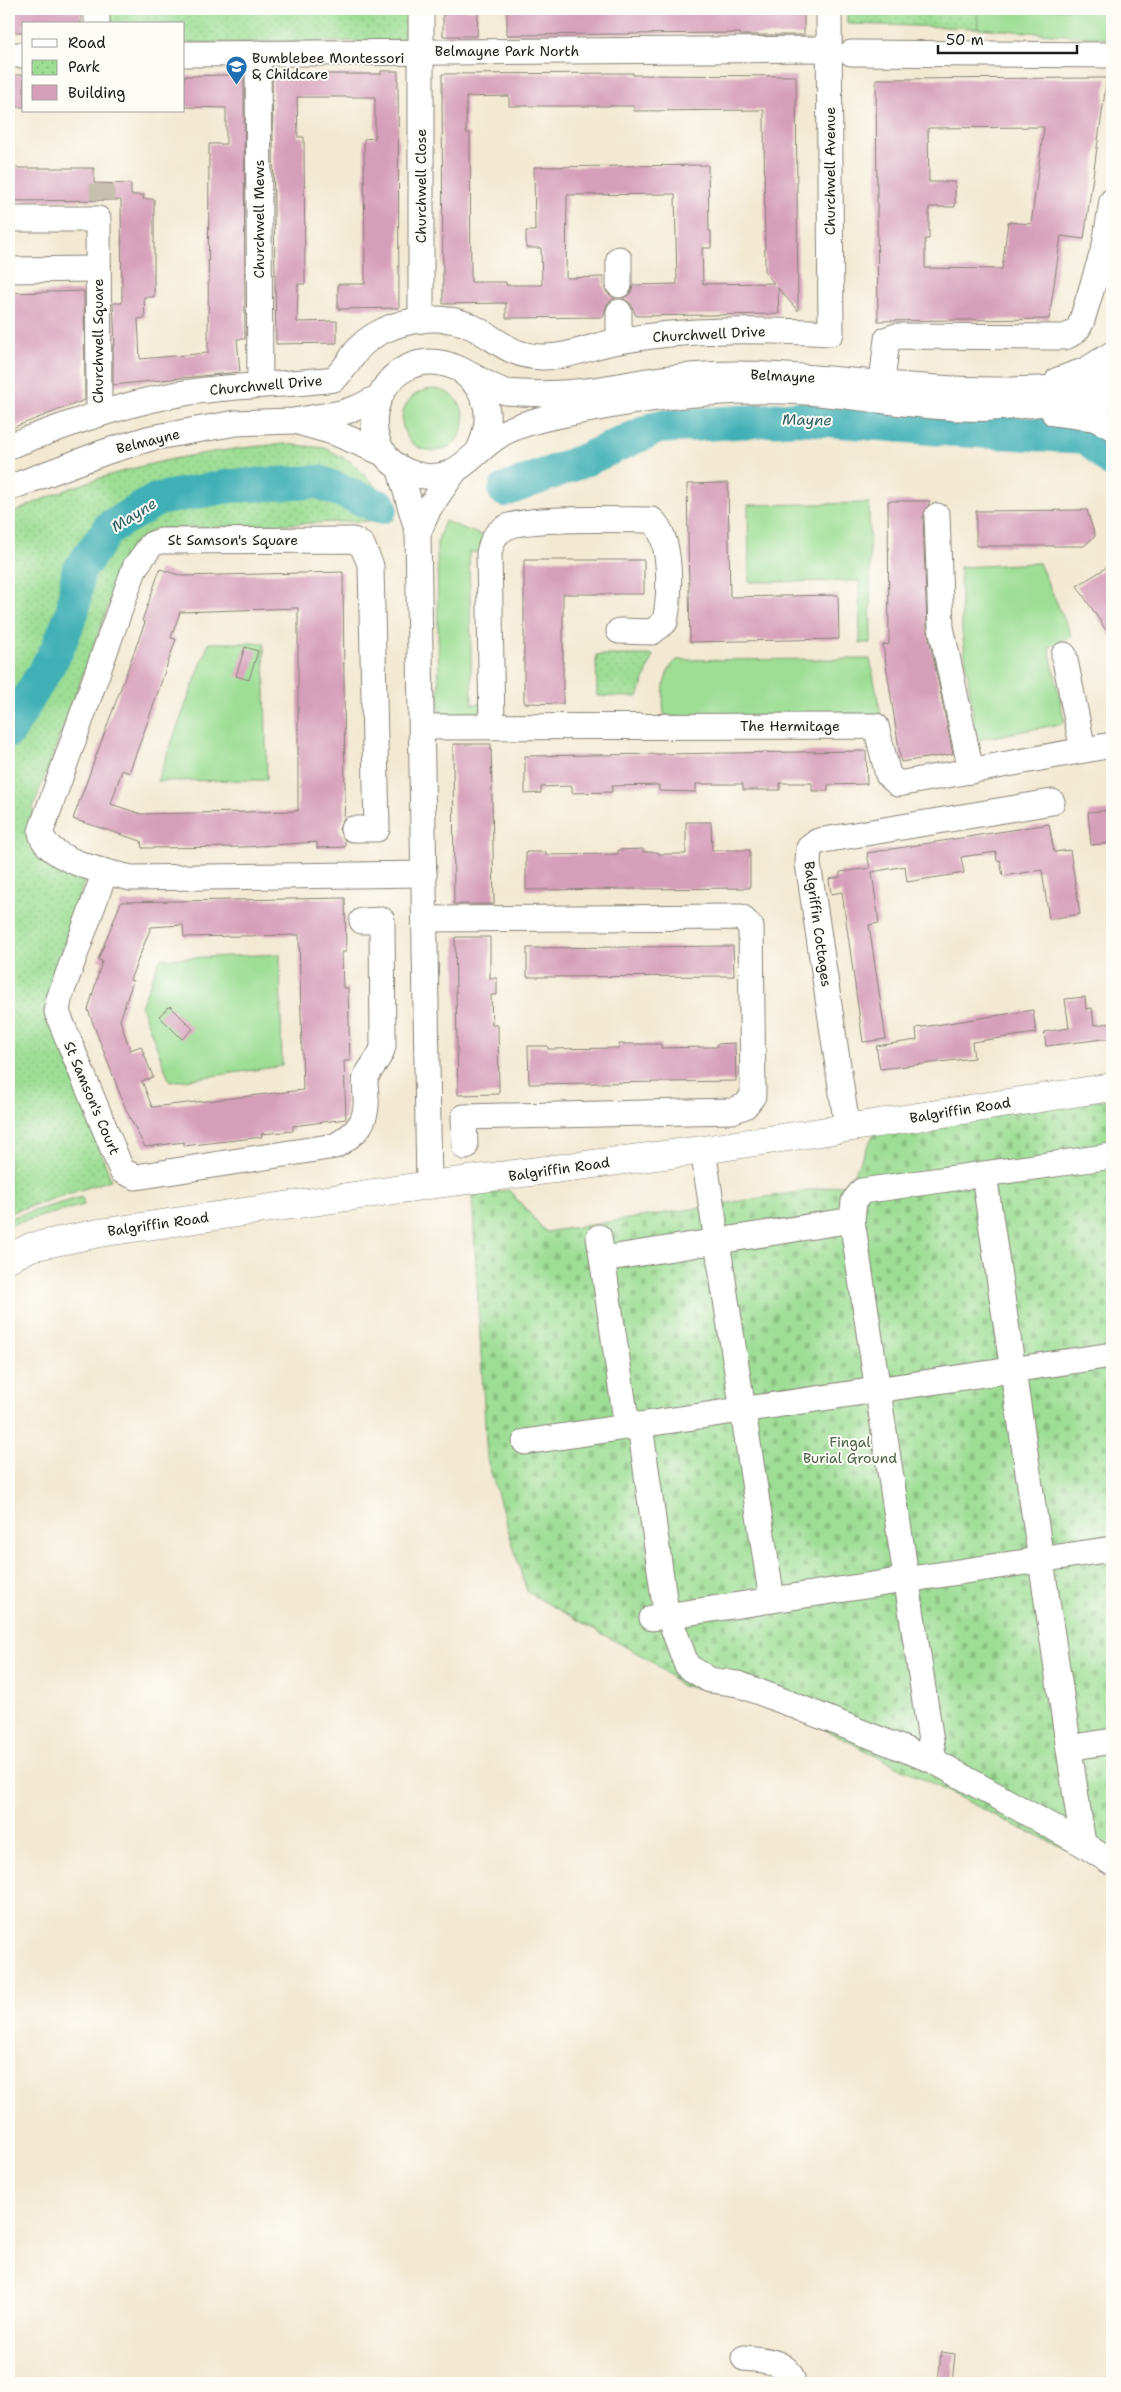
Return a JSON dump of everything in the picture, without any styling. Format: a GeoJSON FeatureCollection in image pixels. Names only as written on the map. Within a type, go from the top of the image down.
{"type":"FeatureCollection","features":[{"type":"Feature","properties":{"kind":"main road","name":"Balgriffin Road"},"geometry":{"type":"LineString","coordinates":[[9,1258],[31,1247],[100,1233],[429,1185],[703,1150],[1112,1087]]}},
{"type":"Feature","properties":{"kind":"street"},"geometry":{"type":"LineString","coordinates":[[97,9],[97,22]]}},
{"type":"Feature","properties":{"kind":"street","name":"Churchwell Close"},"geometry":{"type":"LineString","coordinates":[[421,9],[421,320]]}},
{"type":"Feature","properties":{"kind":"street","name":"Churchwell Avenue"},"geometry":{"type":"LineString","coordinates":[[829,9],[840,51],[830,333]]}},
{"type":"Feature","properties":{"kind":"street","name":"Belmayne Park North"},"geometry":{"type":"LineString","coordinates":[[185,54],[840,51],[1112,55]]}},
{"type":"Feature","properties":{"kind":"street","name":"Churchwell Mews"},"geometry":{"type":"LineString","coordinates":[[258,53],[260,384]]}},
{"type":"Feature","properties":{"kind":"street"},"geometry":{"type":"LineString","coordinates":[[9,55],[22,55]]}},
{"type":"Feature","properties":{"kind":"street"},"geometry":{"type":"LineString","coordinates":[[882,382],[887,339],[896,336],[1065,337],[1073,334],[1080,328],[1105,245],[1112,201]]}},
{"type":"Feature","properties":{"kind":"street","name":"Churchwell Square"},"geometry":{"type":"LineString","coordinates":[[9,219],[100,210],[98,268],[99,413]]}},
{"type":"Feature","properties":{"kind":"street"},"geometry":{"type":"LineString","coordinates":[[619,259],[619,285]]}},
{"type":"Feature","properties":{"kind":"street","name":"Churchwell Square"},"geometry":{"type":"LineString","coordinates":[[9,270],[98,268]]}},
{"type":"Feature","properties":{"kind":"street"},"geometry":{"type":"LineString","coordinates":[[618,341],[619,312]]}},
{"type":"Feature","properties":{"kind":"street","name":"Churchwell Drive"},"geometry":{"type":"LineString","coordinates":[[9,446],[99,413],[168,396],[222,387],[334,379],[346,368],[355,352],[373,336],[397,326],[421,320],[446,320],[469,325],[517,354],[542,357],[568,354],[618,341],[745,330],[830,333]]}},
{"type":"Feature","properties":{"kind":"street"},"geometry":{"type":"LineString","coordinates":[[1002,390],[1062,380],[1086,370],[1112,354]]}},
{"type":"Feature","properties":{"kind":"street","name":"Belmayne"},"geometry":{"type":"LineString","coordinates":[[9,488],[105,452],[150,438],[236,423],[293,421],[341,413],[377,398],[388,381],[402,369],[420,362],[434,362],[459,369],[507,392],[537,394],[572,394],[654,380],[732,374],[1002,390],[1112,384]]}},
{"type":"Feature","properties":{"kind":"street","name":"Belmayne"},"geometry":{"type":"LineString","coordinates":[[459,369],[474,381],[484,396],[488,415],[487,433],[479,450]]}},
{"type":"Feature","properties":{"kind":"street","name":"Belmayne"},"geometry":{"type":"LineString","coordinates":[[293,421],[333,432],[392,460],[416,475],[434,476],[454,472],[467,464],[479,450],[506,431],[524,425],[612,405],[674,396],[800,392],[964,408],[1112,398]]}},
{"type":"Feature","properties":{"kind":"street"},"geometry":{"type":"LineString","coordinates":[[377,398],[374,417],[376,436],[392,460],[418,533],[429,1185]]}},
{"type":"Feature","properties":{"kind":"street"},"geometry":{"type":"LineString","coordinates":[[964,408],[1063,413],[1094,418],[1112,427]]}},
{"type":"Feature","properties":{"kind":"street"},"geometry":{"type":"LineString","coordinates":[[418,533],[429,508],[454,472]]}},
{"type":"Feature","properties":{"kind":"street"},"geometry":{"type":"LineString","coordinates":[[937,516],[941,627],[971,771]]}},
{"type":"Feature","properties":{"kind":"street"},"geometry":{"type":"LineString","coordinates":[[492,726],[489,553],[493,537],[506,527],[530,522],[652,520],[660,526],[665,542],[668,605],[665,622],[652,632],[619,631]]}},
{"type":"Feature","properties":{"kind":"street","name":"St Samson's Square"},"geometry":{"type":"LineString","coordinates":[[105,872],[57,855],[41,837],[41,831],[135,567],[152,544],[162,540],[352,540],[362,545],[371,566],[377,829],[353,829]]}},
{"type":"Feature","properties":{"kind":"street"},"geometry":{"type":"LineString","coordinates":[[1064,655],[1083,750]]}},
{"type":"Feature","properties":{"kind":"street","name":"The Hermitage"},"geometry":{"type":"LineString","coordinates":[[422,727],[876,726],[888,776],[898,784],[1112,745]]}},
{"type":"Feature","properties":{"kind":"street","name":"Balgriffin Cottages"},"geometry":{"type":"LineString","coordinates":[[847,1127],[808,863],[809,848],[818,841],[1052,802]]}},
{"type":"Feature","properties":{"kind":"street"},"geometry":{"type":"LineString","coordinates":[[105,872],[131,878],[424,874]]}},
{"type":"Feature","properties":{"kind":"street","name":"St Samson's Court"},"geometry":{"type":"LineString","coordinates":[[105,872],[57,1006],[57,1012],[122,1171],[136,1177],[335,1146],[357,1132],[365,1118],[367,1108],[365,1079],[382,1053],[383,1046],[382,920],[362,921]]}},
{"type":"Feature","properties":{"kind":"street"},"geometry":{"type":"LineString","coordinates":[[425,919],[741,917],[751,927],[753,939],[754,1096],[744,1106],[732,1110],[464,1117],[465,1147]]}},
{"type":"Feature","properties":{"kind":"street"},"geometry":{"type":"LineString","coordinates":[[703,1150],[772,1600]]}},
{"type":"Feature","properties":{"kind":"street"},"geometry":{"type":"LineString","coordinates":[[934,1762],[852,1220],[854,1201],[862,1191],[1112,1156]]}},
{"type":"Feature","properties":{"kind":"street"},"geometry":{"type":"LineString","coordinates":[[984,1175],[1083,1844]]}},
{"type":"Feature","properties":{"kind":"street"},"geometry":{"type":"LineString","coordinates":[[852,1220],[717,1240],[601,1248],[664,1606],[660,1617],[687,1666],[710,1680],[738,1684],[783,1700],[934,1762],[1083,1844],[1112,1863]]}},
{"type":"Feature","properties":{"kind":"street"},"geometry":{"type":"LineString","coordinates":[[525,1442],[1112,1355]]}},
{"type":"Feature","properties":{"kind":"street"},"geometry":{"type":"LineString","coordinates":[[660,1617],[1112,1549]]}},
{"type":"Feature","properties":{"kind":"street"},"geometry":{"type":"LineString","coordinates":[[1069,1748],[1112,1741]]}},
{"type":"Feature","properties":{"kind":"street"},"geometry":{"type":"LineString","coordinates":[[744,2358],[779,2363],[787,2371],[793,2383]]}},
{"type":"Feature","properties":{"kind":"green space"},"geometry":{"type":"Polygon","coordinates":[[[104,9],[411,9],[412,41],[185,43],[185,22],[105,22],[104,9]]]}},
{"type":"Feature","properties":{"kind":"green space"},"geometry":{"type":"Polygon","coordinates":[[[847,9],[977,9],[978,28],[847,24],[847,9]]]}},
{"type":"Feature","properties":{"kind":"green space"},"geometry":{"type":"Polygon","coordinates":[[[977,9],[1112,9],[1112,39],[978,28],[977,9]]]}},
{"type":"Feature","properties":{"kind":"green space"},"geometry":{"type":"Polygon","coordinates":[[[433,389],[445,391],[455,398],[462,408],[464,420],[462,432],[455,442],[445,449],[433,451],[421,449],[411,442],[404,432],[402,420],[404,408],[411,398],[421,391],[433,389]]]}},
{"type":"Feature","properties":{"kind":"green space"},"geometry":{"type":"Polygon","coordinates":[[[284,444],[325,448],[351,462],[387,497],[394,520],[154,529],[131,545],[33,808],[32,841],[86,877],[45,1001],[111,1180],[9,1213],[9,515],[41,500],[108,475],[178,458],[248,447],[284,444]]]}},
{"type":"Feature","properties":{"kind":"green space"},"geometry":{"type":"Polygon","coordinates":[[[869,503],[871,643],[860,643],[859,581],[749,582],[748,505],[869,503]]]}},
{"type":"Feature","properties":{"kind":"green space"},"geometry":{"type":"Polygon","coordinates":[[[445,521],[488,538],[483,553],[469,552],[472,704],[486,703],[475,717],[444,717],[439,709],[437,543],[445,521]]]}},
{"type":"Feature","properties":{"kind":"green space"},"geometry":{"type":"Polygon","coordinates":[[[1039,563],[1072,637],[1049,647],[1065,723],[976,740],[962,631],[960,567],[1039,563]]]}},
{"type":"Feature","properties":{"kind":"green space"},"geometry":{"type":"Polygon","coordinates":[[[209,643],[264,643],[267,780],[157,781],[209,643]]]}},
{"type":"Feature","properties":{"kind":"green space"},"geometry":{"type":"Polygon","coordinates":[[[596,655],[653,655],[638,697],[597,696],[596,655]]]}},
{"type":"Feature","properties":{"kind":"green space"},"geometry":{"type":"Polygon","coordinates":[[[870,659],[881,715],[673,717],[664,714],[664,685],[668,671],[677,660],[870,659]]]}},
{"type":"Feature","properties":{"kind":"green space"},"geometry":{"type":"Polygon","coordinates":[[[280,954],[282,1066],[170,1082],[141,1006],[160,959],[280,954]]]}},
{"type":"Feature","properties":{"kind":"green space","name":"Fingal Burial Ground"},"geometry":{"type":"Polygon","coordinates":[[[1112,1099],[1112,1869],[1022,1829],[758,1696],[681,1686],[653,1662],[527,1592],[487,1459],[472,1195],[509,1190],[546,1232],[848,1184],[876,1130],[1112,1099]]]}},
{"type":"Feature","properties":{"kind":"green space"},"geometry":{"type":"Polygon","coordinates":[[[82,1197],[84,1205],[9,1225],[9,1218],[82,1197]]]}},
{"type":"Feature","properties":{"kind":"building"},"geometry":{"type":"Polygon","coordinates":[[[9,9],[81,9],[81,22],[22,22],[22,32],[9,32],[9,9]]]}},
{"type":"Feature","properties":{"kind":"building"},"geometry":{"type":"Polygon","coordinates":[[[443,9],[478,10],[477,36],[443,36],[443,9]]]}},
{"type":"Feature","properties":{"kind":"building"},"geometry":{"type":"Polygon","coordinates":[[[507,9],[738,9],[738,13],[776,12],[776,9],[804,9],[804,35],[740,35],[740,33],[507,35],[507,9]]]}},
{"type":"Feature","properties":{"kind":"building"},"geometry":{"type":"Polygon","coordinates":[[[229,71],[244,72],[245,339],[237,339],[240,372],[113,385],[113,345],[115,345],[113,303],[122,303],[121,200],[9,201],[9,168],[94,168],[94,183],[131,184],[131,195],[144,195],[143,199],[154,199],[154,297],[144,297],[145,318],[138,319],[140,359],[208,353],[209,144],[226,144],[226,108],[185,107],[185,76],[229,75],[229,71]]]}},
{"type":"Feature","properties":{"kind":"building"},"geometry":{"type":"Polygon","coordinates":[[[381,71],[398,71],[399,308],[338,309],[338,284],[365,284],[364,139],[375,138],[375,97],[297,97],[298,137],[304,137],[305,284],[298,284],[297,322],[337,321],[337,343],[276,344],[272,74],[381,74],[381,71]]]}},
{"type":"Feature","properties":{"kind":"building"},"geometry":{"type":"Polygon","coordinates":[[[633,73],[633,75],[796,76],[798,311],[778,288],[779,314],[636,316],[631,304],[623,298],[631,293],[633,285],[677,284],[675,194],[567,195],[566,278],[603,277],[603,285],[607,293],[615,298],[607,304],[603,317],[506,318],[506,303],[443,304],[442,74],[633,73]],[[509,96],[466,97],[466,133],[470,133],[471,282],[506,282],[506,285],[542,285],[541,248],[526,248],[526,231],[535,231],[534,167],[708,165],[711,248],[702,248],[703,284],[774,283],[765,273],[764,110],[634,111],[634,106],[509,106],[509,96]]]}},
{"type":"Feature","properties":{"kind":"building"},"geometry":{"type":"Polygon","coordinates":[[[9,75],[22,75],[22,107],[9,107],[9,75]]]}},
{"type":"Feature","properties":{"kind":"building"},"geometry":{"type":"Polygon","coordinates":[[[1107,78],[1084,239],[1061,236],[1049,319],[878,321],[876,79],[1107,78]],[[1044,127],[928,128],[929,182],[955,182],[955,207],[929,207],[929,239],[925,239],[925,268],[1002,269],[1008,222],[1031,224],[1044,127]]]}},
{"type":"Feature","properties":{"kind":"building"},"geometry":{"type":"Polygon","coordinates":[[[84,291],[85,400],[9,429],[9,293],[84,291]]]}},
{"type":"Feature","properties":{"kind":"building"},"geometry":{"type":"Polygon","coordinates":[[[728,483],[730,597],[838,595],[839,639],[690,642],[687,484],[728,483]]]}},
{"type":"Feature","properties":{"kind":"building"},"geometry":{"type":"Polygon","coordinates":[[[888,501],[930,501],[923,517],[927,628],[953,754],[901,762],[883,645],[889,644],[888,501]]]}},
{"type":"Feature","properties":{"kind":"building"},"geometry":{"type":"Polygon","coordinates":[[[1087,510],[1095,536],[1084,546],[976,546],[976,511],[1087,510]]]}},
{"type":"Feature","properties":{"kind":"building"},"geometry":{"type":"Polygon","coordinates":[[[524,560],[644,560],[644,594],[563,594],[563,704],[524,703],[524,560]]]}},
{"type":"Feature","properties":{"kind":"building"},"geometry":{"type":"Polygon","coordinates":[[[1112,564],[1112,639],[1077,586],[1112,564]]]}},
{"type":"Feature","properties":{"kind":"building"},"geometry":{"type":"Polygon","coordinates":[[[160,569],[182,576],[343,572],[345,796],[344,818],[339,829],[345,840],[345,847],[317,848],[317,842],[245,847],[142,848],[141,841],[73,819],[145,622],[142,621],[160,569]],[[298,608],[180,612],[171,638],[176,639],[149,718],[129,773],[122,770],[111,804],[141,814],[298,811],[298,608]]]}},
{"type":"Feature","properties":{"kind":"building"},"geometry":{"type":"Polygon","coordinates":[[[245,647],[258,651],[249,680],[236,676],[245,647]]]}},
{"type":"Feature","properties":{"kind":"building"},"geometry":{"type":"Polygon","coordinates":[[[453,744],[491,744],[494,904],[454,904],[453,744]]]}},
{"type":"Feature","properties":{"kind":"building"},"geometry":{"type":"Polygon","coordinates":[[[866,751],[867,784],[828,785],[828,791],[812,791],[812,783],[780,783],[780,790],[743,790],[743,784],[696,784],[696,792],[659,791],[659,785],[612,786],[612,792],[572,793],[572,786],[541,787],[541,793],[525,794],[525,756],[866,751]]]}},
{"type":"Feature","properties":{"kind":"building"},"geometry":{"type":"Polygon","coordinates":[[[1112,810],[1112,843],[1091,845],[1088,812],[1112,810]]]}},
{"type":"Feature","properties":{"kind":"building"},"geometry":{"type":"Polygon","coordinates":[[[686,822],[711,822],[712,850],[750,850],[750,888],[526,890],[526,852],[546,852],[546,855],[618,854],[618,850],[643,849],[643,852],[658,852],[658,854],[686,854],[686,822]]]}},
{"type":"Feature","properties":{"kind":"building"},"geometry":{"type":"Polygon","coordinates":[[[1049,824],[1054,852],[1070,850],[1080,914],[1049,919],[1042,870],[1003,876],[1000,860],[997,861],[996,852],[961,857],[964,873],[907,882],[905,866],[872,872],[879,923],[869,925],[886,1039],[863,1042],[842,892],[831,894],[829,879],[840,877],[840,872],[870,868],[867,853],[1049,824]]]}},
{"type":"Feature","properties":{"kind":"building"},"geometry":{"type":"Polygon","coordinates":[[[345,898],[346,952],[342,952],[343,988],[348,988],[350,1061],[344,1061],[346,1119],[293,1126],[293,1131],[261,1134],[262,1137],[184,1146],[184,1142],[145,1147],[126,1110],[88,1010],[102,961],[98,960],[121,902],[345,898]],[[183,925],[151,927],[130,980],[133,981],[120,1020],[130,1050],[141,1046],[153,1077],[142,1081],[152,1107],[303,1090],[299,935],[184,937],[183,925]]]}},
{"type":"Feature","properties":{"kind":"building"},"geometry":{"type":"Polygon","coordinates":[[[455,937],[490,937],[490,978],[497,978],[497,995],[491,995],[492,1025],[498,1025],[499,1094],[458,1095],[455,937]]]}},
{"type":"Feature","properties":{"kind":"building"},"geometry":{"type":"Polygon","coordinates":[[[733,946],[734,976],[527,977],[527,948],[733,946]]]}},
{"type":"Feature","properties":{"kind":"building"},"geometry":{"type":"Polygon","coordinates":[[[1085,997],[1086,1009],[1092,1008],[1094,1025],[1112,1023],[1112,1038],[1046,1046],[1044,1032],[1069,1028],[1065,999],[1085,997]]]}},
{"type":"Feature","properties":{"kind":"building"},"geometry":{"type":"Polygon","coordinates":[[[170,1006],[193,1029],[182,1039],[159,1016],[170,1006]]]}},
{"type":"Feature","properties":{"kind":"building"},"geometry":{"type":"Polygon","coordinates":[[[1033,1010],[1036,1033],[972,1042],[974,1058],[880,1069],[876,1046],[917,1040],[916,1028],[1033,1010]]]}},
{"type":"Feature","properties":{"kind":"building"},"geometry":{"type":"Polygon","coordinates":[[[735,1043],[736,1081],[529,1084],[528,1046],[548,1046],[548,1049],[619,1048],[619,1044],[661,1044],[661,1048],[717,1047],[717,1044],[735,1043]]]}},
{"type":"Feature","properties":{"kind":"building"},"geometry":{"type":"Polygon","coordinates":[[[941,2352],[955,2354],[952,2383],[938,2383],[941,2352]]]}},
{"type":"Feature","properties":{"kind":"waterway","name":"Mayne"},"geometry":{"type":"LineString","coordinates":[[505,490],[580,462],[658,427],[801,418],[956,430],[1087,437],[1112,461]]}},
{"type":"Feature","properties":{"kind":"waterway","name":"Mayne"},"geometry":{"type":"LineString","coordinates":[[9,731],[57,650],[73,610],[78,572],[110,527],[158,499],[230,486],[319,482],[381,507]]}},
{"type":"Feature","properties":{"kind":"tunnel"},"geometry":{"type":"LineString","coordinates":[[102,184],[102,200]]}},
{"type":"Feature","properties":{"kind":"place","name":"Bumblebee Montessori & Childcare"},"geometry":{"type":"Point","coordinates":[236,85]}}]}
